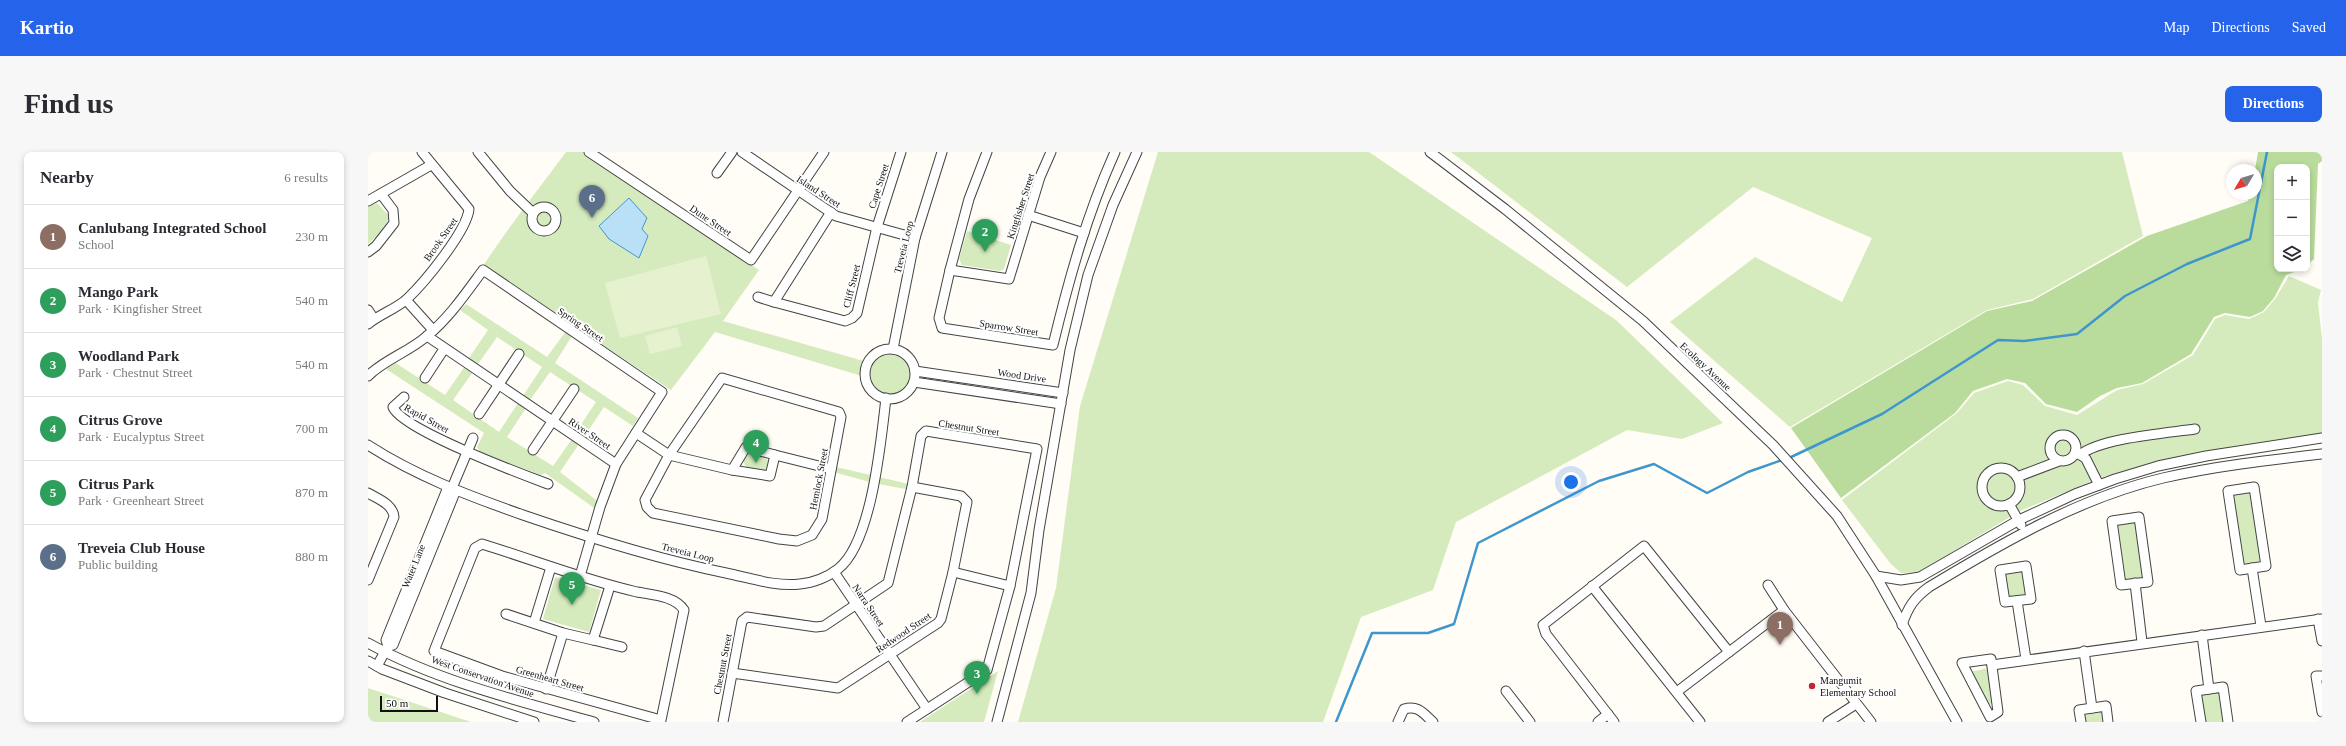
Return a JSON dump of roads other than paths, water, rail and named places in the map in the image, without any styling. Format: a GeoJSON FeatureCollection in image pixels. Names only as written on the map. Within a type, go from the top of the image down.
{"type":"FeatureCollection","features":[{"type":"Feature","properties":{"kind":"street","name":"Brook Street"},"geometry":{"type":"LineString","coordinates":[[371,321],[406,300],[462,231],[468,218],[469,209],[431,165],[422,152]]}},
{"type":"Feature","properties":{"kind":"street"},"geometry":{"type":"LineString","coordinates":[[478,152],[510,191],[535,211],[484,152]]}},
{"type":"Feature","properties":{"kind":"street","name":"Dune Street"},"geometry":{"type":"LineString","coordinates":[[589,152],[751,260],[798,190]]}},
{"type":"Feature","properties":{"kind":"street"},"geometry":{"type":"LineString","coordinates":[[717,174],[732,152]]}},
{"type":"Feature","properties":{"kind":"street","name":"Island Street"},"geometry":{"type":"LineString","coordinates":[[742,152],[830,212],[915,238]]}},
{"type":"Feature","properties":{"kind":"street"},"geometry":{"type":"LineString","coordinates":[[798,190],[824,152]]}},
{"type":"Feature","properties":{"kind":"street","name":"Cape Street"},"geometry":{"type":"LineString","coordinates":[[876,227],[900,152]]}},
{"type":"Feature","properties":{"kind":"street","name":"Treveia Loop"},"geometry":{"type":"LineString","coordinates":[[893,349],[915,238],[942,152]]}},
{"type":"Feature","properties":{"kind":"street","name":"Sparrow Street"},"geometry":{"type":"LineString","coordinates":[[987,152],[969,198],[950,270],[939,318],[942,328],[1053,345],[1084,232],[1102,182],[1115,152]]}},
{"type":"Feature","properties":{"kind":"street","name":"Kingfisher Street"},"geometry":{"type":"LineString","coordinates":[[950,270],[1009,279],[1028,215],[1051,152]]}},
{"type":"Feature","properties":{"kind":"street"},"geometry":{"type":"LineString","coordinates":[[998,722],[1031,593],[1039,530],[1070,350],[1088,275],[1113,205],[1137,152]]}},
{"type":"Feature","properties":{"kind":"street","name":"Ecology Avenue"},"geometry":{"type":"LineString","coordinates":[[1430,152],[1505,209],[1643,321],[1773,445],[1836,516],[1876,576],[1912,645],[1957,722]]}},
{"type":"Feature","properties":{"kind":"street"},"geometry":{"type":"LineString","coordinates":[[368,201],[431,165]]}},
{"type":"Feature","properties":{"kind":"street"},"geometry":{"type":"LineString","coordinates":[[368,252],[376,246],[394,223],[393,210],[381,194]]}},
{"type":"Feature","properties":{"kind":"street"},"geometry":{"type":"LineString","coordinates":[[774,302],[830,212]]}},
{"type":"Feature","properties":{"kind":"street"},"geometry":{"type":"LineString","coordinates":[[1028,215],[1084,232]]}},
{"type":"Feature","properties":{"kind":"street","name":"Cliff Street"},"geometry":{"type":"LineString","coordinates":[[758,297],[846,321],[852,318],[857,313],[876,227]]}},
{"type":"Feature","properties":{"kind":"street","name":"Spring Street"},"geometry":{"type":"LineString","coordinates":[[368,376],[385,362],[430,333],[460,303],[483,270],[662,392],[616,464],[600,507],[592,538]]}},
{"type":"Feature","properties":{"kind":"street"},"geometry":{"type":"LineString","coordinates":[[406,300],[430,333]]}},
{"type":"Feature","properties":{"kind":"street"},"geometry":{"type":"LineString","coordinates":[[368,310],[371,321]]}},
{"type":"Feature","properties":{"kind":"street","name":"River Street"},"geometry":{"type":"LineString","coordinates":[[430,333],[444,349],[499,384],[616,464]]}},
{"type":"Feature","properties":{"kind":"street"},"geometry":{"type":"LineString","coordinates":[[425,378],[444,349]]}},
{"type":"Feature","properties":{"kind":"street"},"geometry":{"type":"LineString","coordinates":[[885,349],[893,349],[908,356],[915,371],[914,382],[903,395],[886,398],[872,391],[866,377],[866,370],[872,356],[885,349]]}},
{"type":"Feature","properties":{"kind":"street"},"geometry":{"type":"LineString","coordinates":[[478,414],[519,354]]}},
{"type":"Feature","properties":{"kind":"street","name":"Wood Drive"},"geometry":{"type":"LineString","coordinates":[[915,371],[1063,393]]}},
{"type":"Feature","properties":{"kind":"street","name":"Hemlock Street"},"geometry":{"type":"LineString","coordinates":[[722,378],[834,409],[839,412],[841,417],[822,520],[812,535],[797,541],[785,540],[653,513],[646,507],[646,500],[669,455],[722,378]]}},
{"type":"Feature","properties":{"kind":"street"},"geometry":{"type":"LineString","coordinates":[[977,380],[977,391]]}},
{"type":"Feature","properties":{"kind":"street"},"geometry":{"type":"LineString","coordinates":[[914,382],[1061,404]]}},
{"type":"Feature","properties":{"kind":"street","name":"River Street"},"geometry":{"type":"LineString","coordinates":[[533,450],[574,389]]}},
{"type":"Feature","properties":{"kind":"street","name":"Rapid Street"},"geometry":{"type":"LineString","coordinates":[[404,398],[393,407],[395,413],[403,419],[467,450],[548,484]]}},
{"type":"Feature","properties":{"kind":"street","name":"Treveia Loop"},"geometry":{"type":"LineString","coordinates":[[368,445],[427,478],[592,538],[697,567],[776,583],[800,584],[824,578],[834,572],[853,552],[863,529],[880,450],[886,398]]}},
{"type":"Feature","properties":{"kind":"street"},"geometry":{"type":"LineString","coordinates":[[2017,477],[2059,461],[2069,460],[2078,453],[2086,450],[2116,442],[2196,429]]}},
{"type":"Feature","properties":{"kind":"street","name":"Chestnut Street"},"geometry":{"type":"LineString","coordinates":[[723,722],[742,621],[747,617],[816,627],[824,626],[888,583],[912,487],[921,436],[926,431],[1037,449],[1010,586],[987,670],[907,722]]}},
{"type":"Feature","properties":{"kind":"street"},"geometry":{"type":"LineString","coordinates":[[636,433],[669,455],[732,470],[770,476],[775,455]]}},
{"type":"Feature","properties":{"kind":"street"},"geometry":{"type":"LineString","coordinates":[[2059,461],[2052,456],[2050,448],[2055,437],[2063,434],[2071,437],[2076,445],[2078,453],[2093,471],[2099,485]]}},
{"type":"Feature","properties":{"kind":"street"},"geometry":{"type":"LineString","coordinates":[[452,488],[473,438]]}},
{"type":"Feature","properties":{"kind":"street"},"geometry":{"type":"LineString","coordinates":[[1876,576],[1901,580],[1920,577],[2019,520],[2099,485],[2158,466],[2206,456],[2322,438]]}},
{"type":"Feature","properties":{"kind":"street"},"geometry":{"type":"LineString","coordinates":[[732,470],[746,447],[831,469]]}},
{"type":"Feature","properties":{"kind":"street"},"geometry":{"type":"LineString","coordinates":[[1902,625],[1907,610],[1916,597],[1978,557],[2024,532],[2080,507],[2162,479],[2209,469],[2322,454]]}},
{"type":"Feature","properties":{"kind":"street"},"geometry":{"type":"LineString","coordinates":[[2003,468],[2009,469],[2017,477],[2019,492],[2009,504],[1998,505],[1988,500],[1983,490],[1985,478],[1992,470],[2003,468]]}},
{"type":"Feature","properties":{"kind":"street","name":"Redwood Street"},"geometry":{"type":"LineString","coordinates":[[732,673],[838,688],[941,619],[953,572],[967,502],[961,496],[912,487]]}},
{"type":"Feature","properties":{"kind":"street"},"geometry":{"type":"LineString","coordinates":[[2254,487],[2266,566],[2252,568],[2240,570],[2228,490],[2254,487]]}},
{"type":"Feature","properties":{"kind":"street","name":"Water Lane"},"geometry":{"type":"LineString","coordinates":[[377,666],[386,649],[394,645],[452,488]]}},
{"type":"Feature","properties":{"kind":"street"},"geometry":{"type":"LineString","coordinates":[[368,493],[390,506],[394,511],[394,517],[368,580]]}},
{"type":"Feature","properties":{"kind":"street"},"geometry":{"type":"LineString","coordinates":[[2009,504],[2019,520],[2024,532]]}},
{"type":"Feature","properties":{"kind":"street"},"geometry":{"type":"LineString","coordinates":[[2139,518],[2148,582],[2135,583],[2121,585],[2112,521],[2139,518]]}},
{"type":"Feature","properties":{"kind":"street"},"geometry":{"type":"LineString","coordinates":[[580,576],[592,538]]}},
{"type":"Feature","properties":{"kind":"street","name":"Greenheart Street"},"geometry":{"type":"LineString","coordinates":[[482,544],[551,567],[610,586],[671,599],[680,604],[684,610],[661,720],[546,689],[451,659],[434,651],[475,548],[482,544]]}},
{"type":"Feature","properties":{"kind":"street"},"geometry":{"type":"LineString","coordinates":[[1614,722],[1546,634],[1542,624],[1644,546],[1729,652]]}},
{"type":"Feature","properties":{"kind":"street"},"geometry":{"type":"LineString","coordinates":[[1973,547],[1978,557]]}},
{"type":"Feature","properties":{"kind":"street"},"geometry":{"type":"LineString","coordinates":[[1941,566],[1948,576]]}},
{"type":"Feature","properties":{"kind":"street"},"geometry":{"type":"LineString","coordinates":[[2026,566],[2031,599],[2017,601],[2005,602],[2000,570],[2026,566]]}},
{"type":"Feature","properties":{"kind":"street"},"geometry":{"type":"LineString","coordinates":[[534,623],[551,567]]}},
{"type":"Feature","properties":{"kind":"street"},"geometry":{"type":"LineString","coordinates":[[2252,568],[2261,626]]}},
{"type":"Feature","properties":{"kind":"street","name":"Narra Street"},"geometry":{"type":"LineString","coordinates":[[834,572],[926,709]]}},
{"type":"Feature","properties":{"kind":"street"},"geometry":{"type":"LineString","coordinates":[[953,572],[1010,586]]}},
{"type":"Feature","properties":{"kind":"street"},"geometry":{"type":"LineString","coordinates":[[2135,583],[2142,642]]}},
{"type":"Feature","properties":{"kind":"street"},"geometry":{"type":"LineString","coordinates":[[1768,585],[1784,610],[1871,722]]}},
{"type":"Feature","properties":{"kind":"street"},"geometry":{"type":"LineString","coordinates":[[593,640],[610,586]]}},
{"type":"Feature","properties":{"kind":"street"},"geometry":{"type":"LineString","coordinates":[[1592,586],[1678,691],[1700,722]]}},
{"type":"Feature","properties":{"kind":"street"},"geometry":{"type":"LineString","coordinates":[[2017,601],[2026,659]]}},
{"type":"Feature","properties":{"kind":"street"},"geometry":{"type":"LineString","coordinates":[[1678,691],[1784,610]]}},
{"type":"Feature","properties":{"kind":"street"},"geometry":{"type":"LineString","coordinates":[[506,614],[563,633],[622,647]]}},
{"type":"Feature","properties":{"kind":"street"},"geometry":{"type":"LineString","coordinates":[[1992,665],[2142,642],[2320,619],[2322,641]]}},
{"type":"Feature","properties":{"kind":"street"},"geometry":{"type":"LineString","coordinates":[[546,689],[563,633]]}},
{"type":"Feature","properties":{"kind":"street"},"geometry":{"type":"LineString","coordinates":[[2202,635],[2209,690]]}},
{"type":"Feature","properties":{"kind":"street","name":"West Conservation Avenue"},"geometry":{"type":"LineString","coordinates":[[368,643],[386,649],[451,678],[594,722]]}},
{"type":"Feature","properties":{"kind":"street"},"geometry":{"type":"LineString","coordinates":[[2084,651],[2092,708]]}},
{"type":"Feature","properties":{"kind":"street"},"geometry":{"type":"LineString","coordinates":[[1991,659],[1992,665],[1998,712],[1990,717],[1962,663],[1991,659]]}},
{"type":"Feature","properties":{"kind":"street"},"geometry":{"type":"LineString","coordinates":[[368,661],[445,693],[534,722]]}},
{"type":"Feature","properties":{"kind":"street"},"geometry":{"type":"LineString","coordinates":[[2322,676],[2316,676],[2322,712]]}},
{"type":"Feature","properties":{"kind":"street"},"geometry":{"type":"LineString","coordinates":[[2201,722],[2196,691],[2223,687],[2228,722]]}},
{"type":"Feature","properties":{"kind":"street"},"geometry":{"type":"LineString","coordinates":[[1506,691],[1530,722]]}},
{"type":"Feature","properties":{"kind":"street"},"geometry":{"type":"LineString","coordinates":[[1828,722],[1856,704]]}},
{"type":"Feature","properties":{"kind":"street"},"geometry":{"type":"LineString","coordinates":[[2081,722],[2080,710],[2106,706],[2108,722]]}},
{"type":"Feature","properties":{"kind":"street"},"geometry":{"type":"LineString","coordinates":[[1398,722],[1404,710],[1412,707],[1419,708],[1433,722]]}},
{"type":"Feature","properties":{"kind":"street"},"geometry":{"type":"LineString","coordinates":[[1598,722],[1608,714]]}},
{"type":"Feature","properties":{"kind":"water"},"geometry":{"type":"Polygon","coordinates":[[[629,198],[647,218],[642,229],[648,236],[639,258],[609,239],[599,226],[629,198]]]}},
{"type":"Feature","properties":{"kind":"waterway"},"geometry":{"type":"LineString","coordinates":[[1789,458],[1882,414],[1998,340],[2024,341],[2077,334],[2125,296],[2187,264],[2250,239],[2267,152]]}},
{"type":"Feature","properties":{"kind":"waterway"},"geometry":{"type":"LineString","coordinates":[[1336,722],[1372,633],[1428,633],[1454,624],[1478,543],[1599,481],[1654,464],[1707,493],[1748,472],[1782,460]]}},
{"type":"Feature","properties":{"kind":"place","name":"Treveia Club House"},"geometry":{"type":"Point","coordinates":[592,218]}},
{"type":"Feature","properties":{"kind":"place","name":"Mango Park"},"geometry":{"type":"Point","coordinates":[985,252]}},
{"type":"Feature","properties":{"kind":"place","name":"Citrus Grove"},"geometry":{"type":"Point","coordinates":[756,463]}},
{"type":"Feature","properties":{"kind":"place","name":"Citrus Park"},"geometry":{"type":"Point","coordinates":[572,605]}},
{"type":"Feature","properties":{"kind":"place","name":"Canlubang Integrated School"},"geometry":{"type":"Point","coordinates":[1780,645]}},
{"type":"Feature","properties":{"kind":"place","name":"Mangumit Elementary School"},"geometry":{"type":"Point","coordinates":[1812,686]}},
{"type":"Feature","properties":{"kind":"place","name":"Woodland Park"},"geometry":{"type":"Point","coordinates":[977,694]}}]}
